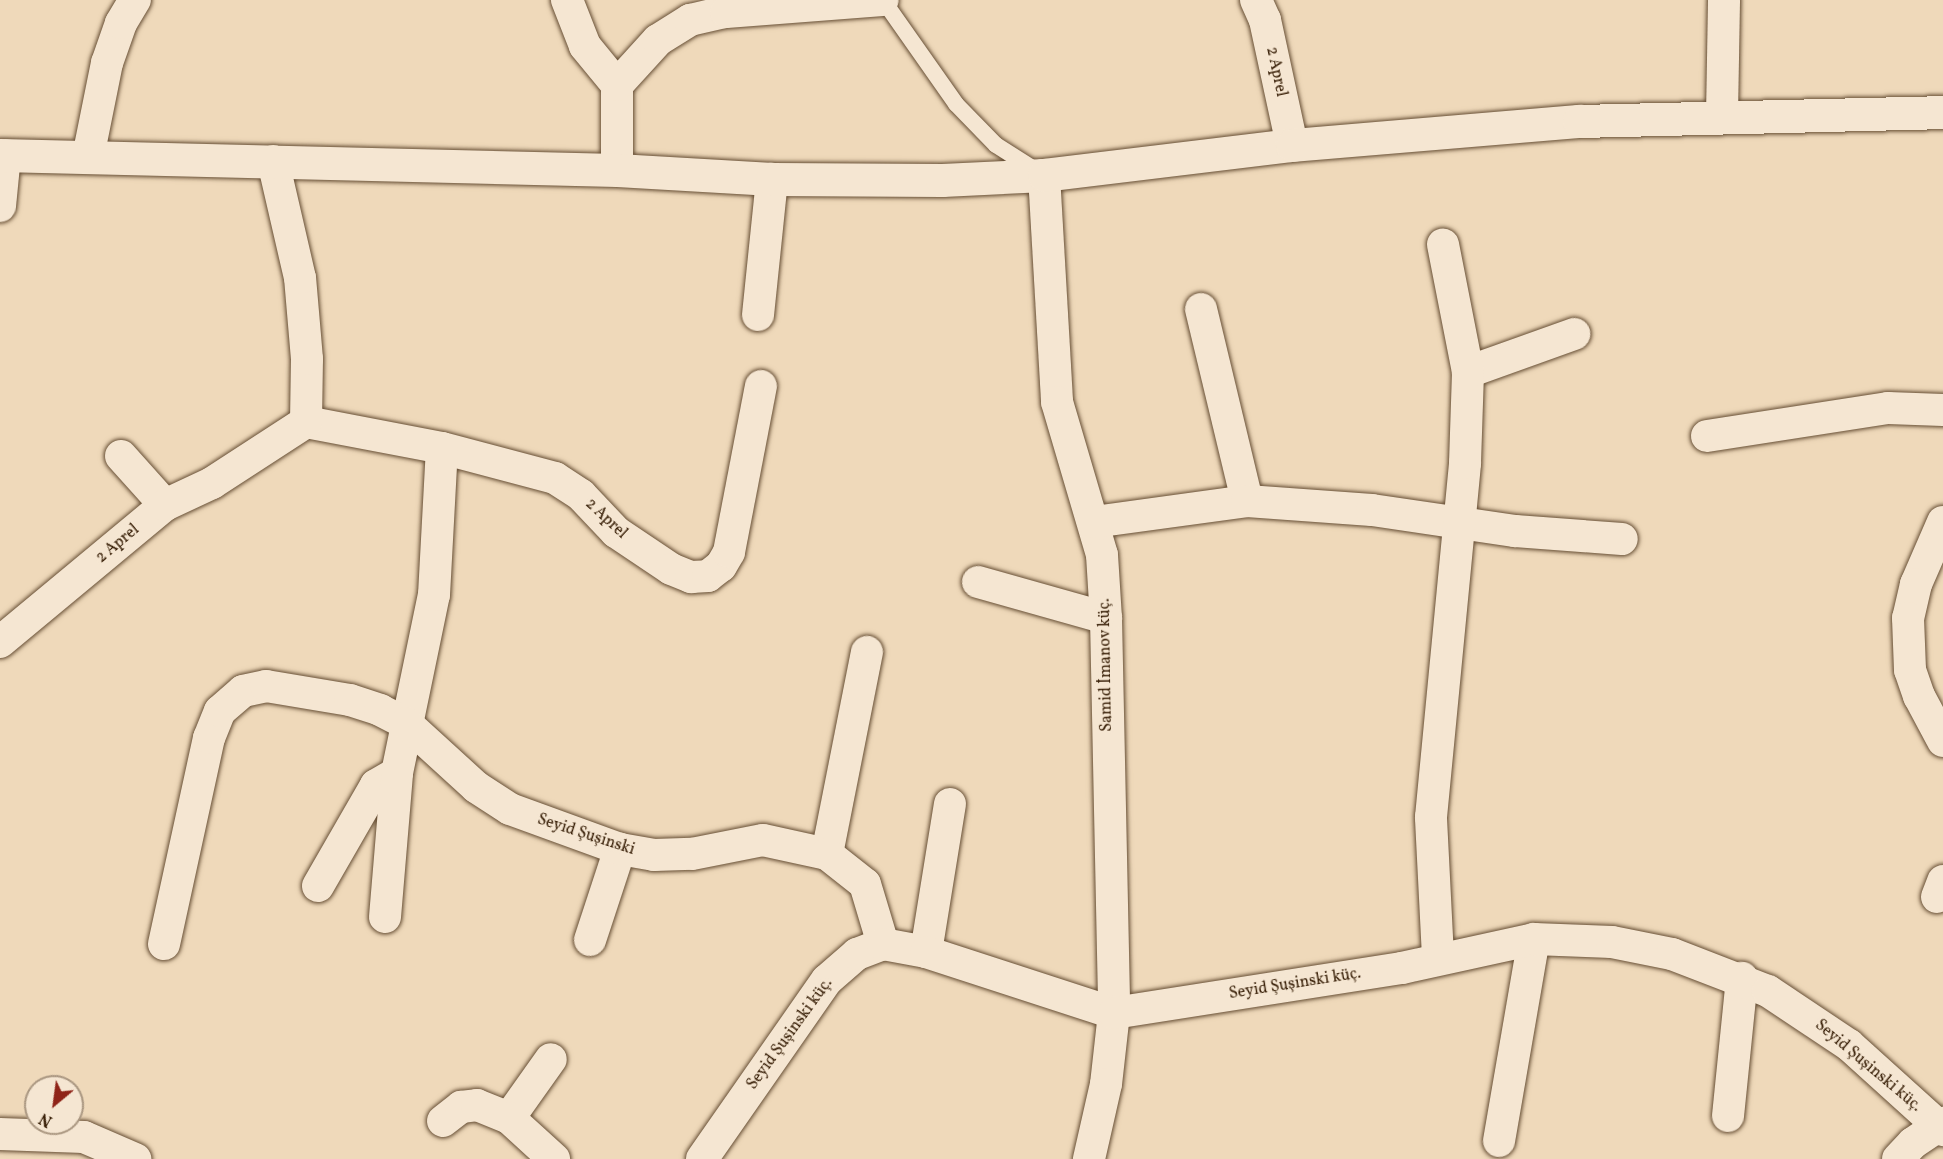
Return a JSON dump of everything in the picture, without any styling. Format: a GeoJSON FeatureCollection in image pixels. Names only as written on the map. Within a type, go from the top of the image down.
{"type":"FeatureCollection","features":[{"type":"Feature","properties":{"kind":"street"},"geometry":{"type":"LineString","coordinates":[[88,157],[107,63],[121,23],[135,0]]}},
{"type":"Feature","properties":{"kind":"street"},"geometry":{"type":"LineString","coordinates":[[569,0],[572,21],[585,46],[617,85],[617,170]]}},
{"type":"Feature","properties":{"kind":"street"},"geometry":{"type":"LineString","coordinates":[[617,85],[658,39],[690,20],[726,12],[883,0]]}},
{"type":"Feature","properties":{"kind":"street","name":"2 Aprel"},"geometry":{"type":"LineString","coordinates":[[1256,0],[1265,20],[1292,146]]}},
{"type":"Feature","properties":{"kind":"street"},"geometry":{"type":"LineString","coordinates":[[1722,116],[1724,0]]}},
{"type":"Feature","properties":{"kind":"street"},"geometry":{"type":"LineString","coordinates":[[0,206],[3,155],[617,170],[772,179],[942,180],[1044,175],[1292,146],[1579,121],[1943,112]]}},
{"type":"Feature","properties":{"kind":"street"},"geometry":{"type":"LineString","coordinates":[[273,161],[300,278],[308,359],[306,422]]}},
{"type":"Feature","properties":{"kind":"street","name":"Samid İmanov küç."},"geometry":{"type":"LineString","coordinates":[[1044,175],[1057,402],[1077,477],[1094,522],[1102,555],[1106,618],[1114,1013],[1106,1084],[1089,1159]]}},
{"type":"Feature","properties":{"kind":"street"},"geometry":{"type":"LineString","coordinates":[[758,315],[772,179]]}},
{"type":"Feature","properties":{"kind":"street"},"geometry":{"type":"LineString","coordinates":[[1438,957],[1431,817],[1459,522],[1468,372],[1443,244]]}},
{"type":"Feature","properties":{"kind":"street"},"geometry":{"type":"LineString","coordinates":[[1201,309],[1247,501]]}},
{"type":"Feature","properties":{"kind":"street"},"geometry":{"type":"LineString","coordinates":[[1468,372],[1574,334]]}},
{"type":"Feature","properties":{"kind":"street","name":"2 Aprel"},"geometry":{"type":"LineString","coordinates":[[0,642],[165,505],[212,483],[306,422],[442,448],[555,478],[581,495],[616,532],[672,569],[691,577],[708,576],[721,566],[729,552],[761,386]]}},
{"type":"Feature","properties":{"kind":"street"},"geometry":{"type":"LineString","coordinates":[[1707,436],[1888,408],[1943,410]]}},
{"type":"Feature","properties":{"kind":"street"},"geometry":{"type":"LineString","coordinates":[[385,917],[397,773],[434,595],[442,448]]}},
{"type":"Feature","properties":{"kind":"street"},"geometry":{"type":"LineString","coordinates":[[121,456],[165,505]]}},
{"type":"Feature","properties":{"kind":"street"},"geometry":{"type":"LineString","coordinates":[[1094,522],[1247,501],[1372,510],[1515,531],[1622,539]]}},
{"type":"Feature","properties":{"kind":"street"},"geometry":{"type":"LineString","coordinates":[[1943,522],[1916,584],[1908,618],[1910,670],[1918,696],[1943,741]]}},
{"type":"Feature","properties":{"kind":"street"},"geometry":{"type":"LineString","coordinates":[[978,582],[1106,618]]}},
{"type":"Feature","properties":{"kind":"street"},"geometry":{"type":"LineString","coordinates":[[827,854],[867,652]]}},
{"type":"Feature","properties":{"kind":"street","name":"Seyid Şuşinski"},"geometry":{"type":"LineString","coordinates":[[164,945],[209,738],[220,711],[243,691],[266,686],[350,700],[406,723],[476,787],[510,809],[620,849],[654,855],[692,854],[763,840],[827,854],[865,884],[883,944]]}},
{"type":"Feature","properties":{"kind":"street"},"geometry":{"type":"LineString","coordinates":[[318,886],[376,785],[397,773]]}},
{"type":"Feature","properties":{"kind":"street"},"geometry":{"type":"LineString","coordinates":[[926,952],[950,804]]}},
{"type":"Feature","properties":{"kind":"street"},"geometry":{"type":"LineString","coordinates":[[590,940],[620,849]]}},
{"type":"Feature","properties":{"kind":"street"},"geometry":{"type":"LineString","coordinates":[[1499,1141],[1534,939]]}},
{"type":"Feature","properties":{"kind":"street","name":"Seyid Şuşinski küç."},"geometry":{"type":"LineString","coordinates":[[702,1159],[827,980],[856,954],[883,944],[926,952],[1114,1013],[1402,968],[1438,957],[1534,939],[1611,942],[1672,954],[1742,978],[1805,1013],[1849,1045],[1941,1127]]}},
{"type":"Feature","properties":{"kind":"street"},"geometry":{"type":"LineString","coordinates":[[1728,1116],[1742,978]]}},
{"type":"Feature","properties":{"kind":"street"},"geometry":{"type":"LineString","coordinates":[[509,1118],[551,1059]]}},
{"type":"Feature","properties":{"kind":"street"},"geometry":{"type":"LineString","coordinates":[[443,1121],[461,1107],[477,1105],[509,1118],[554,1159]]}},
{"type":"Feature","properties":{"kind":"street"},"geometry":{"type":"LineString","coordinates":[[1898,1159],[1913,1143],[1941,1127]]}},
{"type":"Feature","properties":{"kind":"street"},"geometry":{"type":"LineString","coordinates":[[0,1134],[84,1137],[135,1159]]}},
{"type":"Feature","properties":{"kind":"lane"},"geometry":{"type":"LineString","coordinates":[[883,0],[956,104],[996,145],[1044,175]]}}]}
